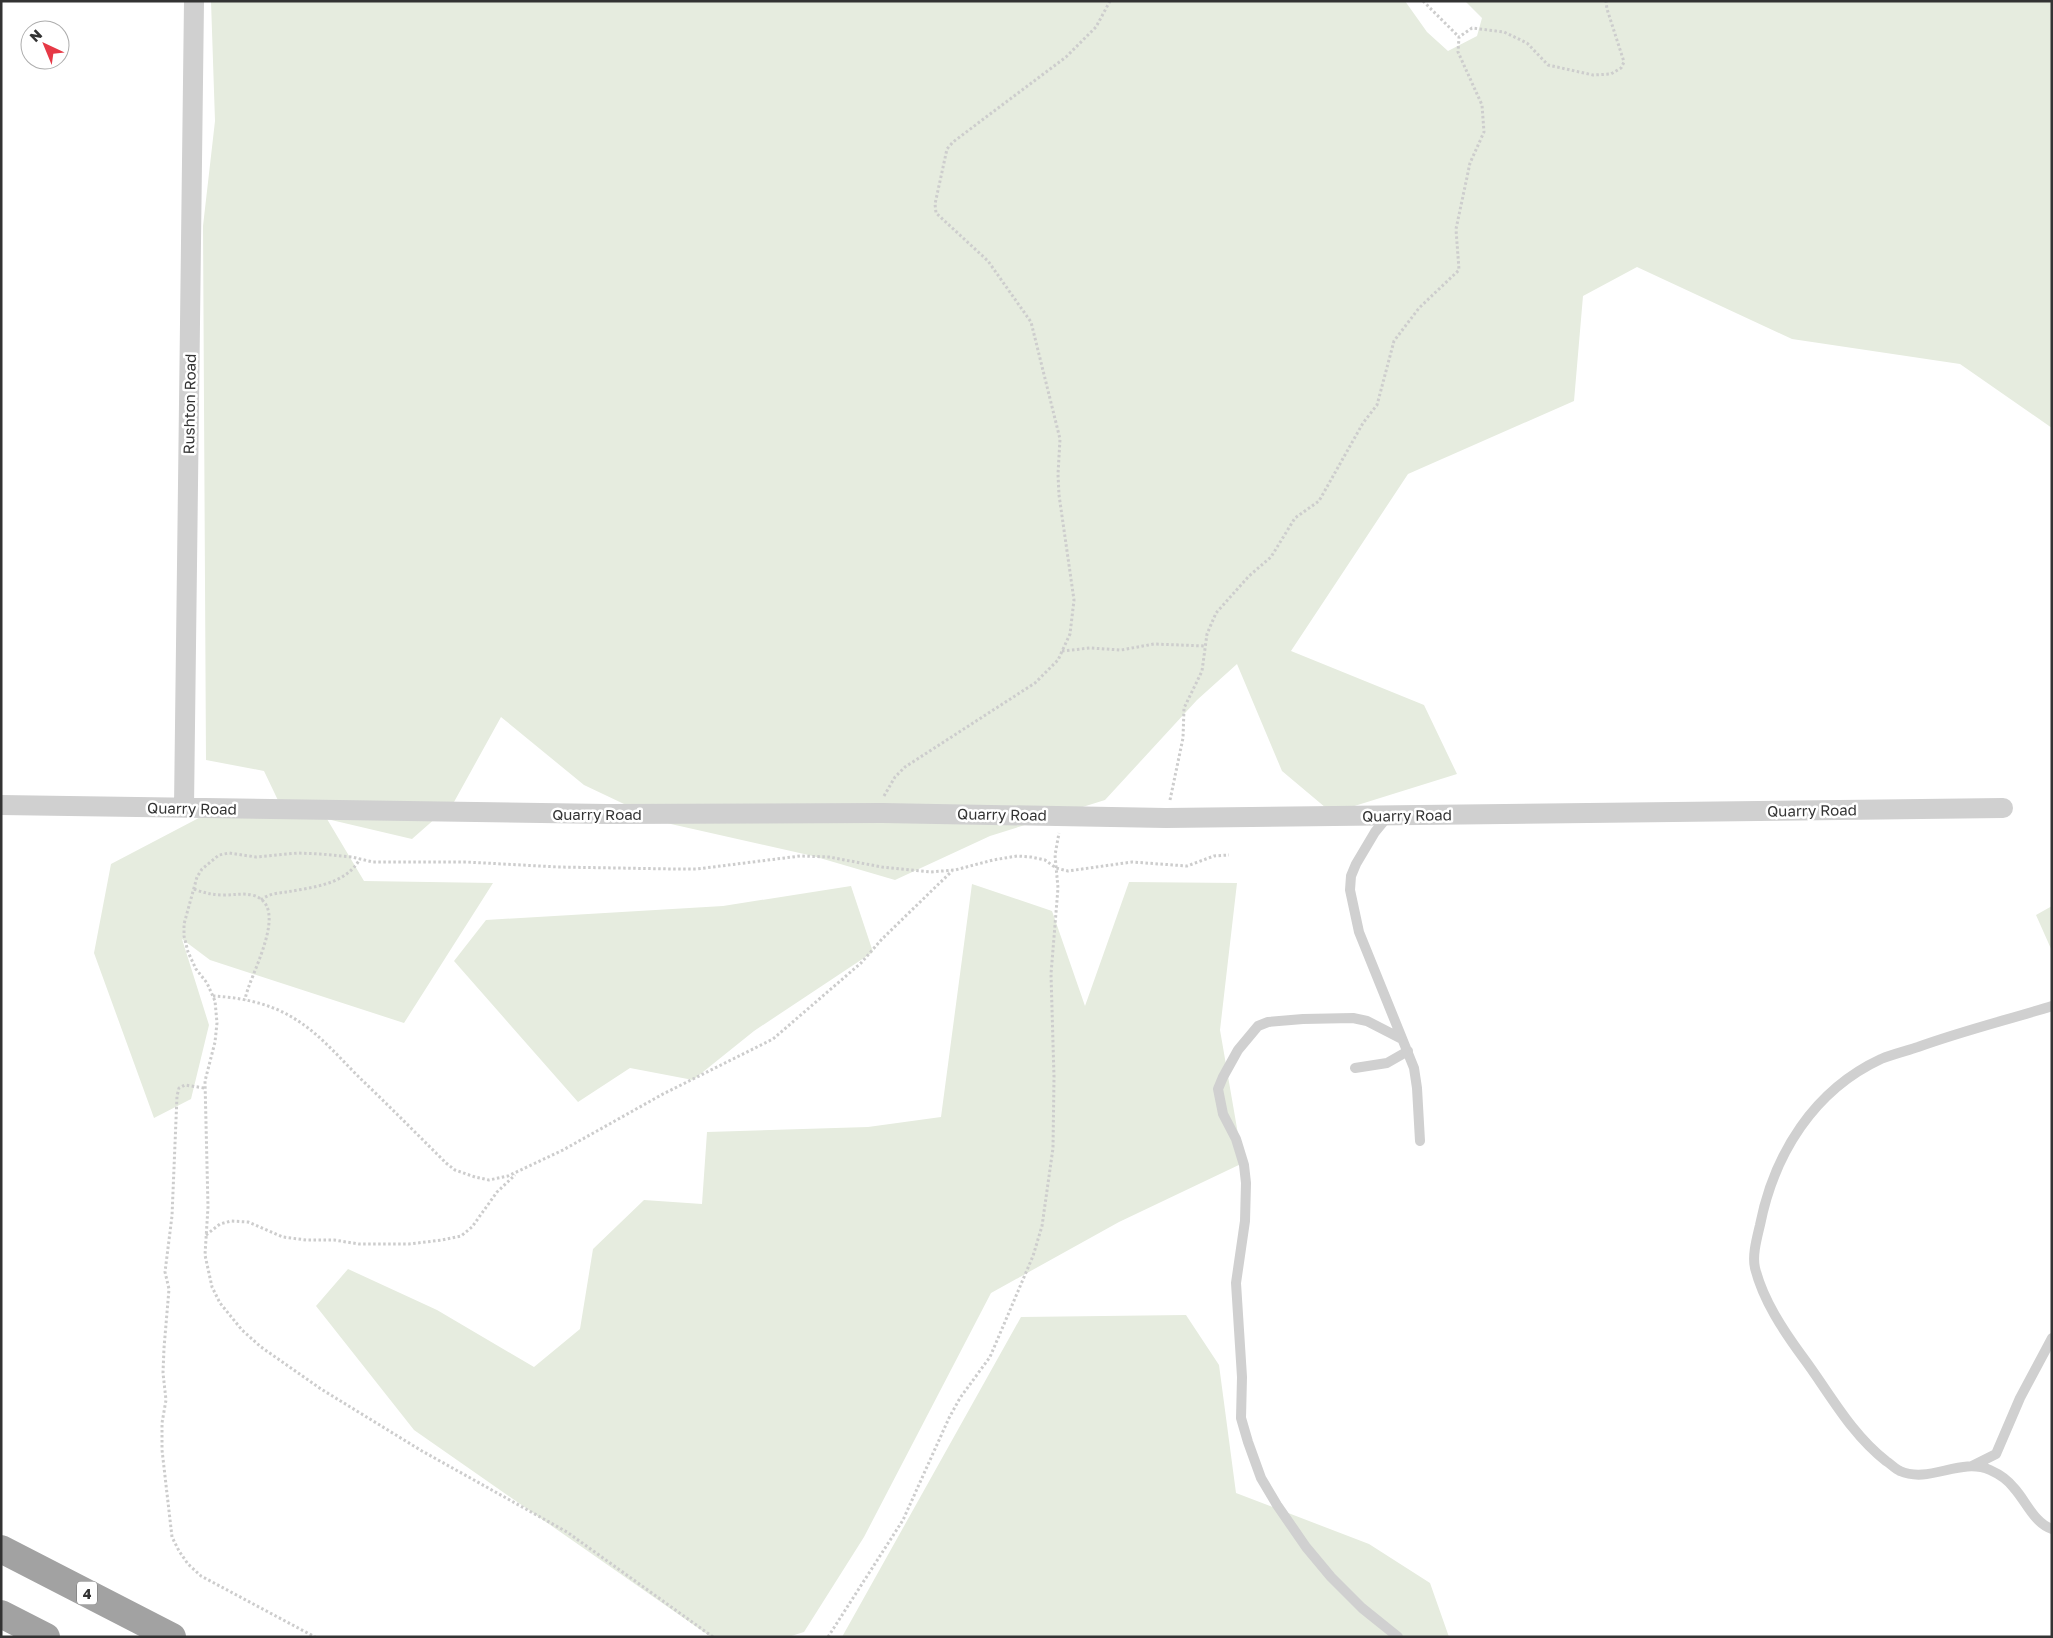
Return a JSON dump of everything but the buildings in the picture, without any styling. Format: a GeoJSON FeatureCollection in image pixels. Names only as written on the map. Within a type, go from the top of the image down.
{"type":"FeatureCollection","features":[{"type":"Feature","properties":{"kind":"highway","name":"4"},"geometry":{"type":"LineString","coordinates":[[1,1549],[172,1637]]}},
{"type":"Feature","properties":{"kind":"highway"},"geometry":{"type":"LineString","coordinates":[[1,1614],[46,1637]]}},
{"type":"Feature","properties":{"kind":"street","name":"Rushton Road"},"geometry":{"type":"LineString","coordinates":[[184,807],[194,1]]}},
{"type":"Feature","properties":{"kind":"street","name":"Quarry Road"},"geometry":{"type":"LineString","coordinates":[[1,805],[607,814],[882,813],[1166,818],[2003,808]]}},
{"type":"Feature","properties":{"kind":"lane"},"geometry":{"type":"LineString","coordinates":[[1389,815],[1375,832],[1356,864],[1351,876],[1350,890],[1359,932],[1414,1068],[1420,1141]]}},
{"type":"Feature","properties":{"kind":"lane"},"geometry":{"type":"LineString","coordinates":[[2052,1006],[1968,1030],[1881,1059],[1831,1092],[1813,1109],[1797,1130],[1769,1186],[1754,1266],[1772,1310],[1842,1413],[1873,1451],[1899,1471],[1913,1475],[1935,1474],[1955,1468],[1972,1467],[1986,1469],[2000,1475],[2014,1487],[2031,1512],[2046,1527],[2052,1529]]}},
{"type":"Feature","properties":{"kind":"lane"},"geometry":{"type":"LineString","coordinates":[[1398,1637],[1362,1608],[1331,1577],[1306,1547],[1261,1478],[1248,1442],[1241,1418],[1242,1376],[1236,1283],[1246,1221],[1246,1183],[1244,1165],[1236,1139],[1223,1114],[1218,1089],[1222,1076],[1238,1050],[1258,1026],[1268,1022],[1311,1018],[1354,1018],[1367,1021],[1402,1039]]}},
{"type":"Feature","properties":{"kind":"lane"},"geometry":{"type":"LineString","coordinates":[[1355,1068],[1387,1063],[1408,1051]]}},
{"type":"Feature","properties":{"kind":"lane"},"geometry":{"type":"LineString","coordinates":[[1972,1467],[1996,1454],[2020,1398],[2052,1338]]}},
{"type":"Feature","properties":{"kind":"path"},"geometry":{"type":"LineString","coordinates":[[882,813],[885,793],[894,776],[1035,683],[1058,660],[1070,634],[1074,600],[1059,495],[1060,439],[1031,322],[988,261],[936,213],[935,204],[948,149],[953,142],[1066,57],[1096,27],[1110,1]]}},
{"type":"Feature","properties":{"kind":"path"},"geometry":{"type":"LineString","coordinates":[[1166,818],[1183,738],[1184,708],[1202,671],[1207,634],[1216,613],[1249,576],[1271,557],[1295,518],[1318,501],[1363,422],[1377,405],[1394,341],[1419,308],[1459,270],[1456,229],[1470,163],[1484,132],[1482,105],[1458,52],[1459,37],[1423,1]]}},
{"type":"Feature","properties":{"kind":"path"},"geometry":{"type":"LineString","coordinates":[[1459,37],[1472,28],[1504,32],[1527,43],[1548,65],[1593,75],[1611,74],[1621,68],[1624,62],[1607,10],[1606,1]]}},
{"type":"Feature","properties":{"kind":"path"},"geometry":{"type":"LineString","coordinates":[[1062,651],[1090,648],[1121,650],[1154,644],[1205,646]]}},
{"type":"Feature","properties":{"kind":"path"},"geometry":{"type":"LineString","coordinates":[[828,1637],[903,1520],[946,1424],[960,1398],[990,1357],[1033,1256],[1042,1226],[1053,1148],[1054,1077],[1050,974],[1058,888],[1055,855],[1062,815]]}},
{"type":"Feature","properties":{"kind":"path"},"geometry":{"type":"LineString","coordinates":[[713,1637],[567,1532],[422,1451],[330,1395],[261,1347],[228,1315],[212,1287],[205,1255],[208,1207],[204,1081],[215,1042],[217,1023],[213,996],[207,983],[196,969],[188,952],[184,936],[184,924],[197,877],[210,862],[219,856],[229,853],[256,857],[306,854],[373,862],[457,862],[558,867],[674,869],[800,856],[829,857],[909,871],[952,871],[1017,856],[1044,860],[1056,868],[1082,870],[1132,862],[1187,866],[1214,856],[1229,855]]}},
{"type":"Feature","properties":{"kind":"path"},"geometry":{"type":"LineString","coordinates":[[261,900],[274,894],[313,888],[333,882],[349,872],[360,859]]}},
{"type":"Feature","properties":{"kind":"path"},"geometry":{"type":"LineString","coordinates":[[213,996],[245,1000],[272,1008],[290,1016],[314,1033],[455,1170],[489,1180],[508,1176],[563,1150],[663,1094],[773,1039],[861,963],[882,939],[952,871]]}},
{"type":"Feature","properties":{"kind":"path"},"geometry":{"type":"LineString","coordinates":[[194,889],[209,894],[243,894],[254,896],[261,900],[268,912],[270,922],[266,940],[246,989],[245,1000]]}},
{"type":"Feature","properties":{"kind":"path"},"geometry":{"type":"LineString","coordinates":[[204,1088],[185,1085],[179,1088],[176,1096],[172,1216],[165,1272],[169,1289],[163,1373],[166,1400],[162,1423],[162,1450],[172,1536],[178,1551],[201,1576],[315,1637]]}},
{"type":"Feature","properties":{"kind":"path"},"geometry":{"type":"LineString","coordinates":[[206,1236],[220,1224],[231,1221],[248,1222],[283,1238],[334,1240],[359,1244],[409,1244],[442,1240],[461,1236],[472,1227],[497,1192],[520,1171]]}},
{"type":"Feature","properties":{"kind":"shaded area"},"geometry":{"type":"Polygon","coordinates":[[[211,1],[1405,1],[1427,32],[1448,51],[1477,36],[1482,18],[1465,1],[2052,1],[2052,428],[1960,364],[1792,339],[1637,267],[1583,296],[1574,401],[1408,474],[1291,651],[1424,705],[1457,774],[1332,813],[1282,771],[1237,664],[1197,700],[1105,800],[990,836],[895,880],[813,856],[662,822],[584,785],[501,717],[454,802],[412,839],[327,819],[364,881],[493,883],[404,1023],[210,960],[182,939],[209,1025],[191,1099],[154,1118],[94,953],[111,864],[214,810],[285,815],[264,771],[206,760],[203,226],[215,121],[211,1]]]}},
{"type":"Feature","properties":{"kind":"shaded area"},"geometry":{"type":"Polygon","coordinates":[[[1129,882],[1237,883],[1220,1030],[1243,1163],[1119,1222],[991,1293],[864,1537],[804,1632],[788,1637],[711,1637],[414,1430],[316,1306],[348,1269],[437,1310],[534,1367],[580,1329],[593,1249],[644,1200],[702,1204],[707,1132],[868,1127],[941,1117],[972,884],[1052,911],[1085,1006],[1129,882]]]}},
{"type":"Feature","properties":{"kind":"shaded area"},"geometry":{"type":"Polygon","coordinates":[[[851,886],[873,952],[754,1031],[693,1080],[630,1068],[578,1102],[454,961],[486,920],[723,906],[851,886]]]}},
{"type":"Feature","properties":{"kind":"shaded area"},"geometry":{"type":"Polygon","coordinates":[[[2052,906],[2052,951],[2036,915],[2052,906]]]}},
{"type":"Feature","properties":{"kind":"shaded area"},"geometry":{"type":"Polygon","coordinates":[[[1186,1315],[1219,1365],[1236,1493],[1369,1544],[1430,1583],[1449,1637],[842,1637],[1021,1317],[1186,1315]]]}}]}
